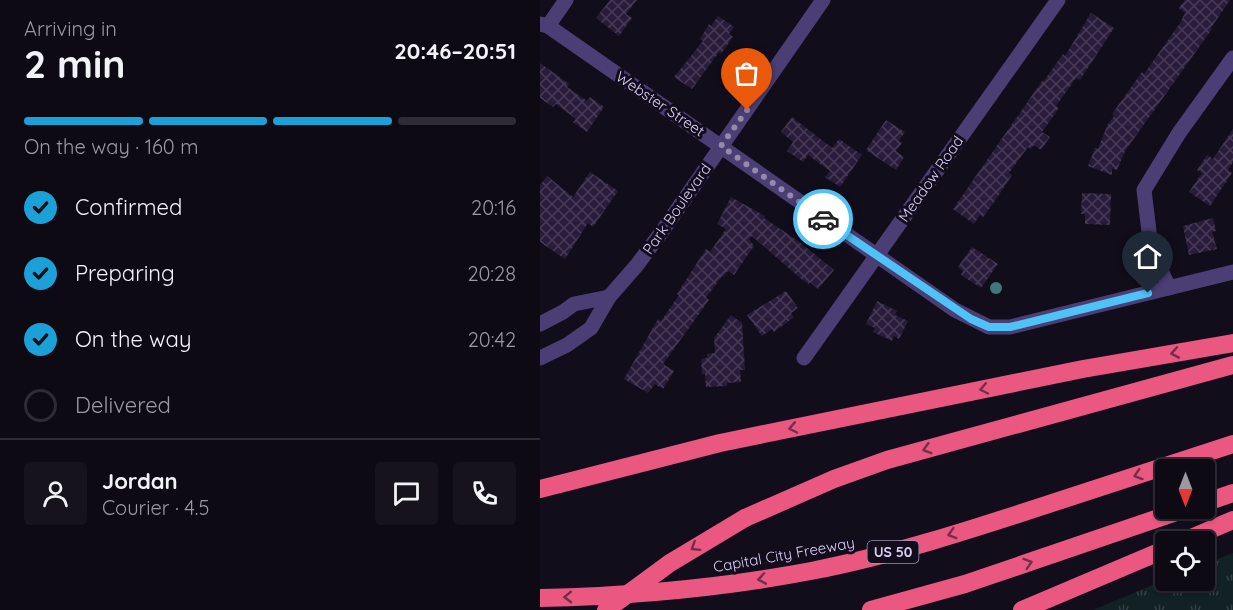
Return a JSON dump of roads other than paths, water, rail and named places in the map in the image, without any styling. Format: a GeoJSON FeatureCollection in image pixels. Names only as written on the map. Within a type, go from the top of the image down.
{"type":"FeatureCollection","features":[{"type":"Feature","properties":{"kind":"highway"},"geometry":{"type":"LineString","coordinates":[[540,489],[720,443],[1083,369],[1233,343]]}},
{"type":"Feature","properties":{"kind":"highway"},"geometry":{"type":"LineString","coordinates":[[606,610],[670,563],[745,518],[834,479],[887,460],[1233,366]]}},
{"type":"Feature","properties":{"kind":"highway","name":"Capital City Freeway"},"geometry":{"type":"LineString","coordinates":[[540,597],[687,590],[812,571],[894,552],[1233,444]]}},
{"type":"Feature","properties":{"kind":"highway"},"geometry":{"type":"LineString","coordinates":[[1215,499],[1233,493]]}},
{"type":"Feature","properties":{"kind":"highway"},"geometry":{"type":"LineString","coordinates":[[871,610],[965,584],[1156,519]]}},
{"type":"Feature","properties":{"kind":"highway"},"geometry":{"type":"LineString","coordinates":[[1208,531],[1233,520]]}},
{"type":"Feature","properties":{"kind":"highway"},"geometry":{"type":"LineString","coordinates":[[1022,610],[1155,554]]}},
{"type":"Feature","properties":{"kind":"street"},"geometry":{"type":"LineString","coordinates":[[544,25],[566,0]]}},
{"type":"Feature","properties":{"kind":"street","name":"Park Boulevard"},"geometry":{"type":"LineString","coordinates":[[540,358],[567,345],[591,328],[609,297],[637,265],[823,0]]}},
{"type":"Feature","properties":{"kind":"street","name":"Meadow Road"},"geometry":{"type":"LineString","coordinates":[[804,358],[1058,0]]}},
{"type":"Feature","properties":{"kind":"street","name":"Webster Street"},"geometry":{"type":"LineString","coordinates":[[544,25],[955,310],[989,327],[1010,327],[1233,272]]}},
{"type":"Feature","properties":{"kind":"street"},"geometry":{"type":"LineString","coordinates":[[1168,288],[1151,248],[1144,190],[1179,133],[1233,58]]}},
{"type":"Feature","properties":{"kind":"street"},"geometry":{"type":"LineString","coordinates":[[540,324],[574,304],[609,297]]}}]}
